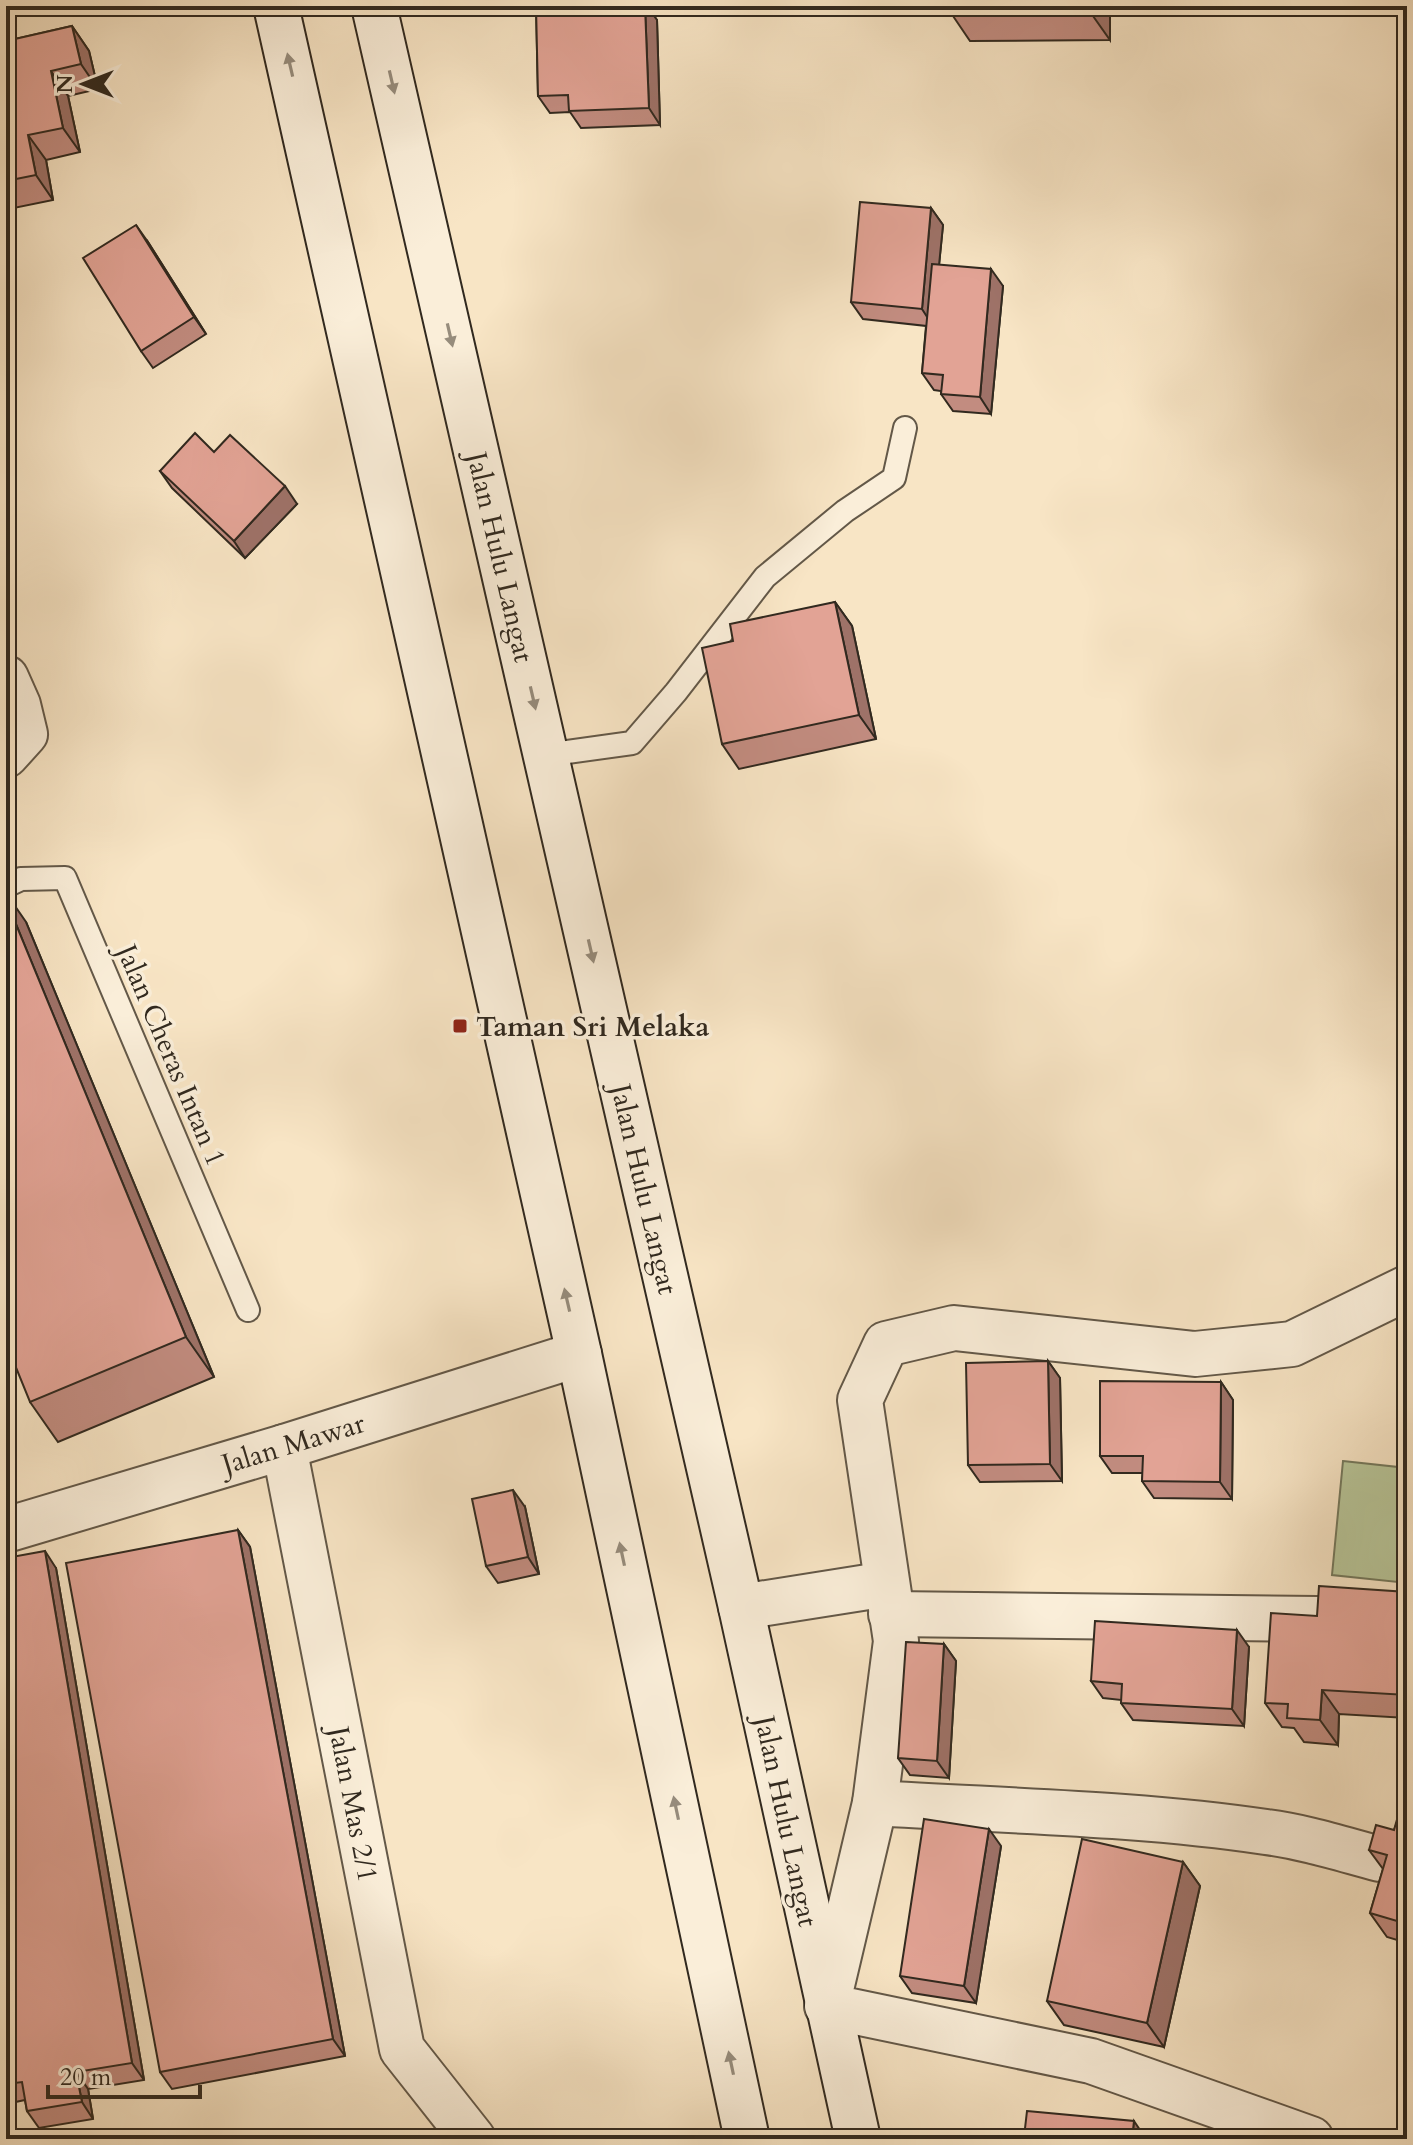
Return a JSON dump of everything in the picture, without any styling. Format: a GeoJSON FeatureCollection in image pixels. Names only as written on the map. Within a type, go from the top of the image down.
{"type":"FeatureCollection","features":[{"type":"Feature","properties":{"kind":"main road"},"geometry":{"type":"LineString","coordinates":[[276,6],[579,1354],[747,2139]]}},
{"type":"Feature","properties":{"kind":"main road","name":"Jalan Hulu Langat"},"geometry":{"type":"LineString","coordinates":[[374,6],[741,1607],[858,2139]]}},
{"type":"Feature","properties":{"kind":"main road"},"geometry":{"type":"LineString","coordinates":[[6,678],[18,705],[15,745]]}},
{"type":"Feature","properties":{"kind":"main road"},"geometry":{"type":"LineString","coordinates":[[1311,2139],[1091,2061],[827,2006],[875,1803],[896,1641],[860,1400],[886,1344],[954,1328],[1195,1354],[1292,1344],[1407,1288]]}},
{"type":"Feature","properties":{"kind":"main road","name":"Jalan Mawar"},"geometry":{"type":"LineString","coordinates":[[6,1530],[579,1354]]}},
{"type":"Feature","properties":{"kind":"main road","name":"Jalan Mas 2/1"},"geometry":{"type":"LineString","coordinates":[[284,1447],[402,2049],[473,2139]]}},
{"type":"Feature","properties":{"kind":"main road"},"geometry":{"type":"LineString","coordinates":[[741,1607],[889,1599],[1317,1619]]}},
{"type":"Feature","properties":{"kind":"main road"},"geometry":{"type":"LineString","coordinates":[[875,1803],[1168,1822],[1266,1832],[1311,1840],[1380,1859]]}},
{"type":"Feature","properties":{"kind":"lane"},"geometry":{"type":"LineString","coordinates":[[546,755],[632,743],[676,692],[765,577],[845,511],[894,478],[905,428]]}},
{"type":"Feature","properties":{"kind":"lane","name":"Jalan Cheras Intan 1"},"geometry":{"type":"LineString","coordinates":[[6,886],[21,879],[65,878],[248,1310]]}},
{"type":"Feature","properties":{"kind":"green space"},"geometry":{"type":"Polygon","coordinates":[[[1343,1461],[1407,1468],[1407,1583],[1332,1575],[1343,1461]]]}},
{"type":"Feature","properties":{"kind":"building"},"geometry":{"type":"Polygon","coordinates":[[[536,6],[645,6],[649,108],[569,111],[568,95],[538,96],[536,6]]]}},
{"type":"Feature","properties":{"kind":"building"},"geometry":{"type":"Polygon","coordinates":[[[953,6],[1093,6],[1093,16],[953,16],[953,6]]]}},
{"type":"Feature","properties":{"kind":"building"},"geometry":{"type":"Polygon","coordinates":[[[72,26],[81,64],[51,71],[63,128],[28,135],[36,175],[6,181],[6,41],[72,26]]]}},
{"type":"Feature","properties":{"kind":"building"},"geometry":{"type":"Polygon","coordinates":[[[860,202],[931,208],[922,309],[851,302],[860,202]]]}},
{"type":"Feature","properties":{"kind":"building"},"geometry":{"type":"Polygon","coordinates":[[[136,225],[194,317],[141,351],[83,258],[136,225]]]}},
{"type":"Feature","properties":{"kind":"building"},"geometry":{"type":"Polygon","coordinates":[[[932,264],[991,269],[980,397],[941,394],[943,375],[922,373],[932,264]]]}},
{"type":"Feature","properties":{"kind":"building"},"geometry":{"type":"Polygon","coordinates":[[[195,433],[214,452],[230,435],[285,486],[234,541],[160,471],[195,433]]]}},
{"type":"Feature","properties":{"kind":"building"},"geometry":{"type":"Polygon","coordinates":[[[835,602],[859,715],[722,744],[702,648],[733,641],[730,624],[835,602]]]}},
{"type":"Feature","properties":{"kind":"building"},"geometry":{"type":"Polygon","coordinates":[[[6,900],[186,1337],[30,1402],[6,1343],[6,900]]]}},
{"type":"Feature","properties":{"kind":"building"},"geometry":{"type":"Polygon","coordinates":[[[1048,1361],[1050,1464],[968,1465],[966,1363],[1048,1361]]]}},
{"type":"Feature","properties":{"kind":"building"},"geometry":{"type":"Polygon","coordinates":[[[1100,1381],[1221,1382],[1220,1482],[1142,1481],[1143,1456],[1100,1456],[1100,1381]]]}},
{"type":"Feature","properties":{"kind":"building"},"geometry":{"type":"Polygon","coordinates":[[[513,1490],[528,1557],[486,1566],[472,1499],[513,1490]]]}},
{"type":"Feature","properties":{"kind":"building"},"geometry":{"type":"Polygon","coordinates":[[[238,1530],[333,2039],[160,2072],[66,1563],[238,1530]]]}},
{"type":"Feature","properties":{"kind":"building"},"geometry":{"type":"Polygon","coordinates":[[[45,1551],[132,2063],[76,2072],[82,2102],[27,2111],[22,2082],[6,2084],[6,1558],[45,1551]]]}},
{"type":"Feature","properties":{"kind":"building"},"geometry":{"type":"Polygon","coordinates":[[[1319,1586],[1407,1592],[1407,1695],[1322,1690],[1320,1720],[1287,1718],[1288,1704],[1265,1703],[1271,1613],[1317,1616],[1319,1586]]]}},
{"type":"Feature","properties":{"kind":"building"},"geometry":{"type":"Polygon","coordinates":[[[1095,1621],[1237,1630],[1232,1709],[1121,1703],[1122,1684],[1091,1681],[1095,1621]]]}},
{"type":"Feature","properties":{"kind":"building"},"geometry":{"type":"Polygon","coordinates":[[[906,1642],[944,1644],[937,1761],[898,1758],[906,1642]]]}},
{"type":"Feature","properties":{"kind":"building"},"geometry":{"type":"Polygon","coordinates":[[[1404,1795],[1407,1796],[1407,1924],[1370,1913],[1387,1855],[1369,1850],[1376,1825],[1394,1830],[1404,1795]]]}},
{"type":"Feature","properties":{"kind":"building"},"geometry":{"type":"Polygon","coordinates":[[[924,1819],[989,1829],[964,1986],[900,1976],[924,1819]]]}},
{"type":"Feature","properties":{"kind":"building"},"geometry":{"type":"Polygon","coordinates":[[[1082,1839],[1183,1862],[1147,2023],[1047,2001],[1082,1839]]]}},
{"type":"Feature","properties":{"kind":"building"},"geometry":{"type":"Polygon","coordinates":[[[1027,2111],[1134,2121],[1132,2139],[994,2139],[995,2133],[1024,2137],[1027,2111]]]}},
{"type":"Feature","properties":{"kind":"place","name":"Taman Sri Melaka"},"geometry":{"type":"Point","coordinates":[460,1026]}}]}
